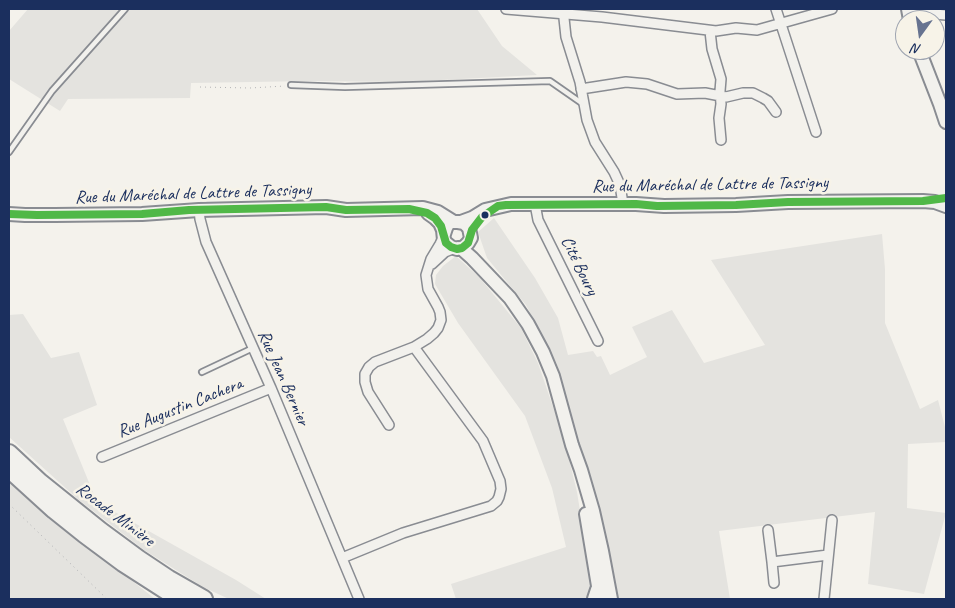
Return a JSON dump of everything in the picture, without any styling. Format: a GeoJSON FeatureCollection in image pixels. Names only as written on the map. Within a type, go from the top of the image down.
{"type":"FeatureCollection","features":[{"type":"Feature","properties":{"kind":"highway","name":"Rocade Minière"},"geometry":{"type":"LineString","coordinates":[[9,453],[34,477],[101,532],[154,569],[204,599]]}},
{"type":"Feature","properties":{"kind":"highway","name":"Rocade Minière"},"geometry":{"type":"LineString","coordinates":[[9,468],[49,506],[84,534],[123,564],[179,599]]}},
{"type":"Feature","properties":{"kind":"street"},"geometry":{"type":"LineString","coordinates":[[506,9],[563,11],[710,31],[736,28],[757,30],[830,9]]}},
{"type":"Feature","properties":{"kind":"street"},"geometry":{"type":"LineString","coordinates":[[776,9],[816,132]]}},
{"type":"Feature","properties":{"kind":"street"},"geometry":{"type":"LineString","coordinates":[[563,11],[566,37],[581,89],[589,126],[595,142],[620,185],[623,204]]}},
{"type":"Feature","properties":{"kind":"street"},"geometry":{"type":"LineString","coordinates":[[710,31],[712,49],[721,75],[721,104],[718,124],[721,140]]}},
{"type":"Feature","properties":{"kind":"street"},"geometry":{"type":"LineString","coordinates":[[924,60],[943,103],[946,122]]}},
{"type":"Feature","properties":{"kind":"street"},"geometry":{"type":"LineString","coordinates":[[581,89],[626,82],[647,84],[678,94],[705,93],[720,96],[743,93],[753,94],[764,98],[776,112]]}},
{"type":"Feature","properties":{"kind":"street","name":"Rue du Maréchal de Lattre de Tassigny"},"geometry":{"type":"LineString","coordinates":[[923,201],[946,198]]}},
{"type":"Feature","properties":{"kind":"street","name":"Rue du Maréchal de Lattre de Tassigny"},"geometry":{"type":"LineString","coordinates":[[9,214],[142,214],[199,210],[326,207],[346,210],[418,208],[430,209],[457,222],[472,218],[482,211],[511,204],[642,204],[682,206],[788,202],[923,201],[935,202],[946,206]]}},
{"type":"Feature","properties":{"kind":"street","name":"Cité Boury"},"geometry":{"type":"LineString","coordinates":[[535,204],[538,220],[598,341]]}},
{"type":"Feature","properties":{"kind":"street"},"geometry":{"type":"LineString","coordinates":[[426,275],[430,266],[445,252],[467,244],[479,219],[498,206]]}},
{"type":"Feature","properties":{"kind":"street","name":"Rue du Maréchal de Lattre de Tassigny"},"geometry":{"type":"LineString","coordinates":[[409,208],[432,215],[440,223],[444,235]]}},
{"type":"Feature","properties":{"kind":"street","name":"Rue Jean Bernier"},"geometry":{"type":"LineString","coordinates":[[199,210],[206,242],[271,388],[359,599]]}},
{"type":"Feature","properties":{"kind":"street"},"geometry":{"type":"LineString","coordinates":[[389,425],[368,392],[365,374],[375,362],[414,347],[427,339],[438,328],[441,320],[440,312],[428,289],[426,275],[447,226],[457,222],[467,226],[478,256],[520,312],[540,345],[553,376],[572,446],[601,597]]}},
{"type":"Feature","properties":{"kind":"street"},"geometry":{"type":"LineString","coordinates":[[444,235],[446,243],[463,250],[499,286]]}},
{"type":"Feature","properties":{"kind":"street"},"geometry":{"type":"LineString","coordinates":[[342,558],[404,533],[491,506],[499,497],[500,480],[483,441],[414,347]]}},
{"type":"Feature","properties":{"kind":"street","name":"Rue Augustin Cachera"},"geometry":{"type":"LineString","coordinates":[[102,457],[271,388]]}},
{"type":"Feature","properties":{"kind":"street"},"geometry":{"type":"LineString","coordinates":[[824,599],[832,520]]}},
{"type":"Feature","properties":{"kind":"street"},"geometry":{"type":"LineString","coordinates":[[768,530],[774,583]]}},
{"type":"Feature","properties":{"kind":"street"},"geometry":{"type":"LineString","coordinates":[[772,562],[828,555]]}},
{"type":"Feature","properties":{"kind":"lane"},"geometry":{"type":"LineString","coordinates":[[9,152],[52,92],[125,9]]}},
{"type":"Feature","properties":{"kind":"lane"},"geometry":{"type":"LineString","coordinates":[[291,85],[345,87],[550,81],[584,105]]}},
{"type":"Feature","properties":{"kind":"lane"},"geometry":{"type":"LineString","coordinates":[[202,372],[253,348]]}},
{"type":"Feature","properties":{"kind":"path"},"geometry":{"type":"LineString","coordinates":[[200,87],[250,88],[291,85]]}},
{"type":"Feature","properties":{"kind":"path"},"geometry":{"type":"LineString","coordinates":[[9,504],[107,599]]}},
{"type":"Feature","properties":{"kind":"shaded area"},"geometry":{"type":"Polygon","coordinates":[[[28,9],[477,9],[502,46],[537,75],[403,82],[191,83],[190,98],[68,99],[60,111],[9,79],[9,31],[28,9]]]}},
{"type":"Feature","properties":{"kind":"shaded area"},"geometry":{"type":"Polygon","coordinates":[[[494,218],[535,278],[558,318],[568,355],[593,351],[597,357],[601,356],[610,375],[647,357],[632,327],[672,310],[704,363],[765,345],[711,260],[882,234],[885,269],[885,323],[920,409],[938,400],[946,431],[946,442],[908,444],[907,508],[946,513],[924,594],[868,584],[875,512],[719,531],[730,599],[615,599],[606,546],[557,365],[526,305],[487,258],[478,232],[494,218]]]}},
{"type":"Feature","properties":{"kind":"shaded area"},"geometry":{"type":"Polygon","coordinates":[[[456,256],[480,278],[521,328],[538,363],[564,439],[577,492],[591,580],[590,599],[456,599],[451,584],[566,547],[552,488],[525,416],[458,323],[435,284],[436,275],[443,266],[456,256]]]}},
{"type":"Feature","properties":{"kind":"shaded area"},"geometry":{"type":"Polygon","coordinates":[[[23,314],[51,358],[79,352],[97,405],[63,419],[97,502],[236,580],[266,599],[229,599],[203,587],[144,550],[80,501],[9,437],[9,315],[23,314]]]}},
{"type":"Feature","properties":{"kind":"shaded area"},"geometry":{"type":"Polygon","coordinates":[[[9,477],[30,499],[155,599],[9,599],[9,477]]]}},
{"type":"Feature","properties":{"kind":"transit line"},"geometry":{"type":"LineString","coordinates":[[9,214],[142,214],[189,210],[326,207],[346,210],[409,209],[427,213],[435,218],[441,226],[446,243],[457,249],[462,248],[468,243],[472,230],[482,217],[498,206],[506,205],[736,205],[788,202],[923,201],[946,198]]}}]}
